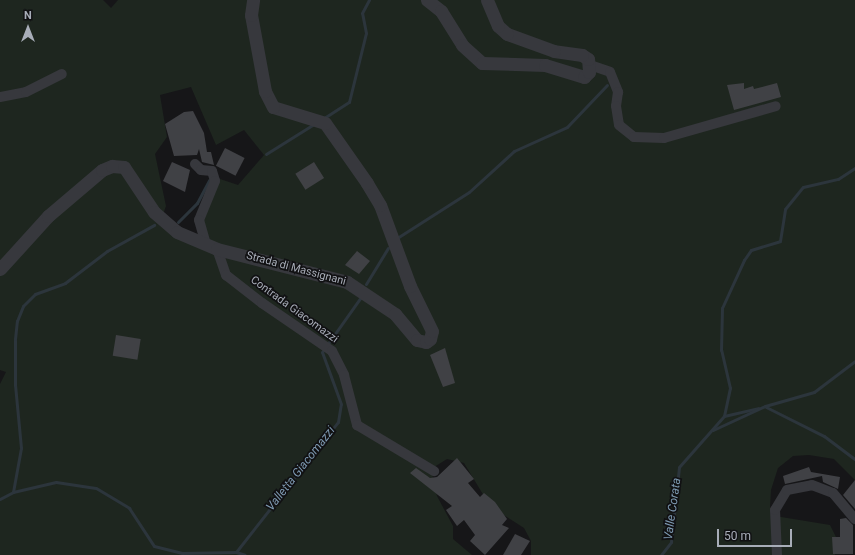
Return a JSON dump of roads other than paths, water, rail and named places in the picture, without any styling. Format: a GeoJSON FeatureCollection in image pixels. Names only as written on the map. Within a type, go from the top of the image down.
{"type":"FeatureCollection","features":[{"type":"Feature","properties":{"kind":"street","name":"Strada di Massignani"},"geometry":{"type":"LineString","coordinates":[[0,269],[48,216],[102,170],[112,166],[124,166],[129,171],[154,212],[176,232],[212,247],[347,282],[395,314],[417,340],[426,342],[432,336],[380,205],[367,183],[325,123],[273,107],[265,91],[252,15],[253,0]]}},
{"type":"Feature","properties":{"kind":"street"},"geometry":{"type":"LineString","coordinates":[[427,0],[441,11],[462,45],[482,63],[545,65],[584,77],[589,68]]}},
{"type":"Feature","properties":{"kind":"street"},"geometry":{"type":"LineString","coordinates":[[488,0],[498,26],[507,34],[554,51],[582,55],[589,68]]}},
{"type":"Feature","properties":{"kind":"street"},"geometry":{"type":"LineString","coordinates":[[589,68],[610,72],[618,92],[616,106],[619,125],[634,137],[664,138],[776,106]]}},
{"type":"Feature","properties":{"kind":"street"},"geometry":{"type":"LineString","coordinates":[[0,97],[26,92],[62,74]]}},
{"type":"Feature","properties":{"kind":"street","name":"Contrada Giacomazzi"},"geometry":{"type":"LineString","coordinates":[[195,164],[201,170],[212,171],[215,181],[199,220],[226,275],[262,303],[332,351],[344,375],[357,424],[434,471]]}},
{"type":"Feature","properties":{"kind":"street"},"geometry":{"type":"LineString","coordinates":[[777,555],[775,510],[787,490],[812,485],[832,493],[855,519]]}},
{"type":"Feature","properties":{"kind":"waterway"},"geometry":{"type":"LineString","coordinates":[[324,118],[349,102],[366,33],[362,13],[369,0]]}},
{"type":"Feature","properties":{"kind":"waterway","name":"Valletta Giacomazzi"},"geometry":{"type":"LineString","coordinates":[[397,238],[469,192],[514,151],[567,127],[607,85]]}},
{"type":"Feature","properties":{"kind":"waterway"},"geometry":{"type":"LineString","coordinates":[[266,154],[314,124]]}},
{"type":"Feature","properties":{"kind":"waterway","name":"Valle Corata"},"geometry":{"type":"LineString","coordinates":[[661,555],[671,542],[679,467],[724,416],[730,388],[721,350],[722,308],[744,260],[751,250],[780,241],[785,209],[803,187],[838,179],[855,168]]}},
{"type":"Feature","properties":{"kind":"waterway"},"geometry":{"type":"LineString","coordinates":[[178,222],[197,203],[209,180]]}},
{"type":"Feature","properties":{"kind":"waterway"},"geometry":{"type":"LineString","coordinates":[[13,492],[21,448],[15,385],[15,339],[17,321],[23,306],[35,294],[65,283],[107,251],[154,225]]}},
{"type":"Feature","properties":{"kind":"waterway","name":"Valletta Giacomazzi"},"geometry":{"type":"LineString","coordinates":[[366,284],[388,248]]}},
{"type":"Feature","properties":{"kind":"waterway","name":"Valletta Giacomazzi"},"geometry":{"type":"LineString","coordinates":[[236,552],[338,422],[341,404],[322,352],[361,297]]}},
{"type":"Feature","properties":{"kind":"waterway"},"geometry":{"type":"LineString","coordinates":[[713,430],[765,406],[814,392],[855,361]]}},
{"type":"Feature","properties":{"kind":"waterway"},"geometry":{"type":"LineString","coordinates":[[766,407],[824,436],[855,459]]}},
{"type":"Feature","properties":{"kind":"waterway"},"geometry":{"type":"LineString","coordinates":[[724,416],[758,408]]}},
{"type":"Feature","properties":{"kind":"waterway","name":"Valle Corata"},"geometry":{"type":"LineString","coordinates":[[0,499],[13,492],[56,482],[96,488],[129,508],[154,546],[182,553],[236,552],[245,555]]}}]}
